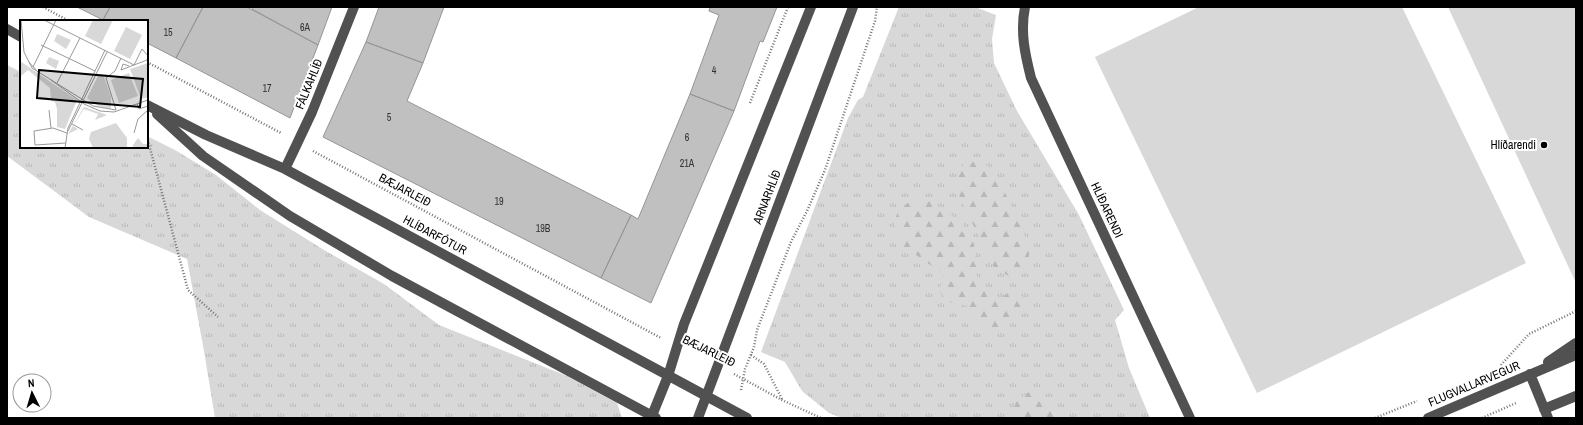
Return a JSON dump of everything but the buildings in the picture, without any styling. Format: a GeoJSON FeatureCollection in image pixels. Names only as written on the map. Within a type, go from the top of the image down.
{"type":"FeatureCollection","features":[{"type":"Feature","properties":{"kind":"street","name":"FÁLKAHLÍÐ"},"geometry":{"type":"LineString","coordinates":[[285,169],[312,112],[354,7]]}},
{"type":"Feature","properties":{"kind":"street"},"geometry":{"type":"LineString","coordinates":[[653,417],[668,376],[684,324],[811,7]]}},
{"type":"Feature","properties":{"kind":"street","name":"ARNARHLÍÐ"},"geometry":{"type":"LineString","coordinates":[[698,418],[853,7]]}},
{"type":"Feature","properties":{"kind":"street","name":"HLÍÐARENDI"},"geometry":{"type":"LineString","coordinates":[[1025,7],[1023,31],[1024,51],[1031,78],[1190,418]]}},
{"type":"Feature","properties":{"kind":"street"},"geometry":{"type":"LineString","coordinates":[[7,29],[20,36]]}},
{"type":"Feature","properties":{"kind":"street","name":"HLÍÐARFÓTUR"},"geometry":{"type":"LineString","coordinates":[[148,106],[206,135],[285,169],[706,397]]}},
{"type":"Feature","properties":{"kind":"street","name":"HLÍÐARFÓTUR"},"geometry":{"type":"LineString","coordinates":[[148,106],[203,156],[290,216],[392,276],[653,417]]}},
{"type":"Feature","properties":{"kind":"street","name":"FLUGVALLARVEGUR"},"geometry":{"type":"LineString","coordinates":[[1530,374],[1576,343]]}},
{"type":"Feature","properties":{"kind":"street","name":"FLUGVALLARVEGUR"},"geometry":{"type":"LineString","coordinates":[[1428,418],[1576,355]]}},
{"type":"Feature","properties":{"kind":"street"},"geometry":{"type":"LineString","coordinates":[[1530,374],[1546,414],[1576,396]]}},
{"type":"Feature","properties":{"kind":"street"},"geometry":{"type":"LineString","coordinates":[[706,397],[747,418]]}},
{"type":"Feature","properties":{"kind":"path"},"geometry":{"type":"LineString","coordinates":[[43,7],[67,20]]}},
{"type":"Feature","properties":{"kind":"path"},"geometry":{"type":"LineString","coordinates":[[743,379],[745,369],[754,347],[757,330],[791,242],[807,211],[825,170],[875,21],[877,7]]}},
{"type":"Feature","properties":{"kind":"path","name":"BÆJARLEIÐ"},"geometry":{"type":"LineString","coordinates":[[148,63],[653,334]]}},
{"type":"Feature","properties":{"kind":"path"},"geometry":{"type":"LineString","coordinates":[[148,141],[188,290],[218,317]]}},
{"type":"Feature","properties":{"kind":"path"},"geometry":{"type":"LineString","coordinates":[[1501,366],[1530,334],[1576,311]]}},
{"type":"Feature","properties":{"kind":"path","name":"BÆJARLEIÐ"},"geometry":{"type":"LineString","coordinates":[[751,355],[764,364],[782,400]]}},
{"type":"Feature","properties":{"kind":"path","name":"BÆJARLEIÐ"},"geometry":{"type":"LineString","coordinates":[[718,366],[782,400]]}},
{"type":"Feature","properties":{"kind":"path","name":"BÆJARLEIÐ"},"geometry":{"type":"LineString","coordinates":[[740,390],[743,379]]}},
{"type":"Feature","properties":{"kind":"path"},"geometry":{"type":"LineString","coordinates":[[1375,418],[1424,398]]}},
{"type":"Feature","properties":{"kind":"path"},"geometry":{"type":"LineString","coordinates":[[782,400],[821,418]]}},
{"type":"Feature","properties":{"kind":"green space"},"geometry":{"type":"Polygon","coordinates":[[[899,7],[975,7],[996,15],[992,39],[994,63],[1017,111],[1079,215],[1124,310],[1115,320],[1129,368],[1150,418],[842,418],[829,413],[802,391],[785,362],[761,352],[848,118],[858,100],[863,97],[899,7]]]}},
{"type":"Feature","properties":{"kind":"green space"},"geometry":{"type":"Polygon","coordinates":[[[1199,7],[1402,7],[1526,263],[1257,393],[1095,57],[1199,7]]]}},
{"type":"Feature","properties":{"kind":"green space","name":"Hlíðarendi"},"geometry":{"type":"Polygon","coordinates":[[[1448,7],[1576,7],[1576,283],[1448,7]]]}},
{"type":"Feature","properties":{"kind":"green space"},"geometry":{"type":"Polygon","coordinates":[[[7,65],[20,72],[20,148],[148,148],[148,136],[175,150],[216,175],[260,210],[324,250],[384,284],[439,325],[567,376],[617,403],[622,418],[215,418],[187,259],[89,217],[7,156],[7,65]]]}},
{"type":"Feature","properties":{"kind":"green space"},"geometry":{"type":"Polygon","coordinates":[[[981,161],[996,173],[1030,247],[1028,264],[1009,276],[994,268],[956,189],[957,174],[965,162],[981,161]]]}},
{"type":"Feature","properties":{"kind":"green space"},"geometry":{"type":"Polygon","coordinates":[[[910,201],[930,201],[961,222],[974,244],[977,278],[998,303],[1008,292],[1017,290],[1023,297],[1017,315],[1006,326],[994,333],[983,330],[967,306],[944,301],[940,291],[943,274],[902,245],[894,223],[898,211],[910,201]]]}},
{"type":"Feature","properties":{"kind":"green space"},"geometry":{"type":"Polygon","coordinates":[[[1040,391],[1047,398],[1056,418],[1020,418],[1014,409],[1016,401],[1029,392],[1040,391]]]}},
{"type":"Feature","properties":{"kind":"place","name":"Hlíðarendi"},"geometry":{"type":"Point","coordinates":[1544,145]}}]}
